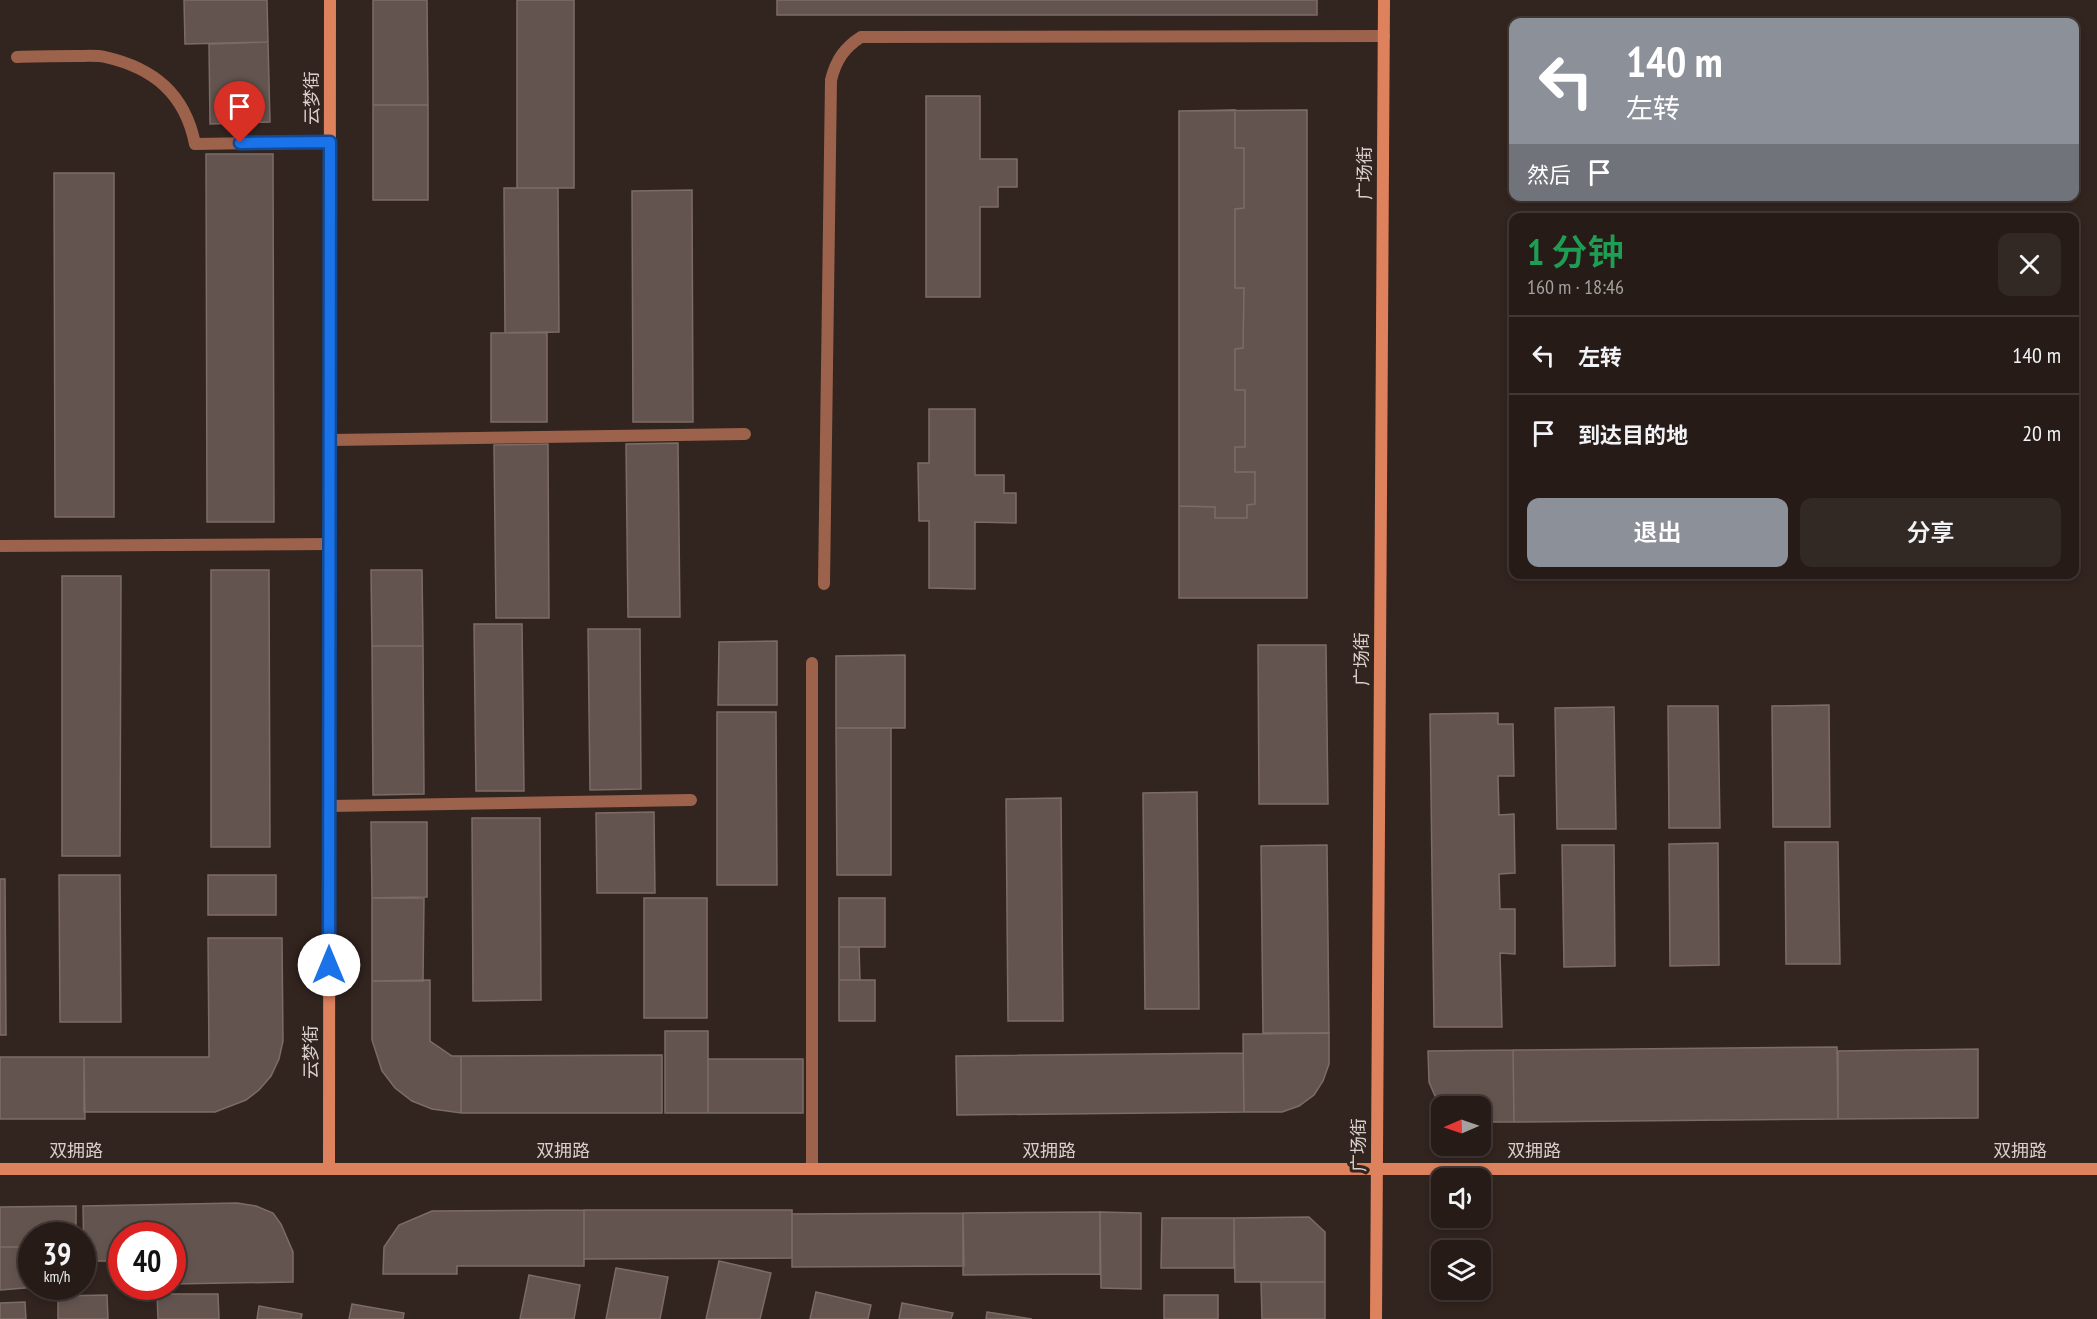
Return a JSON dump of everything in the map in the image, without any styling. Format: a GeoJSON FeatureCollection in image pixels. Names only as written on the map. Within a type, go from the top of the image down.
{"type":"FeatureCollection","features":[{"type":"Feature","properties":{"kind":"street","name":"云梦街"},"geometry":{"type":"LineString","coordinates":[[329,1169],[330,0]]}},
{"type":"Feature","properties":{"kind":"street","name":"广场街"},"geometry":{"type":"LineString","coordinates":[[1376,1319],[1384,0]]}},
{"type":"Feature","properties":{"kind":"street","name":"双拥路"},"geometry":{"type":"LineString","coordinates":[[0,1169],[2097,1169]]}},
{"type":"Feature","properties":{"kind":"lane"},"geometry":{"type":"LineString","coordinates":[[824,584],[831,80],[834,66],[841,53],[850,44],[861,37],[1384,36]]}},
{"type":"Feature","properties":{"kind":"lane"},"geometry":{"type":"LineString","coordinates":[[17,57],[103,56],[150,74],[173,94],[184,109],[195,144],[330,142]]}},
{"type":"Feature","properties":{"kind":"lane"},"geometry":{"type":"LineString","coordinates":[[330,440],[745,434]]}},
{"type":"Feature","properties":{"kind":"lane"},"geometry":{"type":"LineString","coordinates":[[0,546],[330,544]]}},
{"type":"Feature","properties":{"kind":"lane"},"geometry":{"type":"LineString","coordinates":[[812,663],[812,1169]]}},
{"type":"Feature","properties":{"kind":"lane"},"geometry":{"type":"LineString","coordinates":[[330,806],[691,800]]}},
{"type":"Feature","properties":{"kind":"building"},"geometry":{"type":"Polygon","coordinates":[[[184,0],[267,0],[268,42],[185,44],[184,0]]]}},
{"type":"Feature","properties":{"kind":"building"},"geometry":{"type":"Polygon","coordinates":[[[373,0],[427,0],[428,105],[373,105],[373,0]]]}},
{"type":"Feature","properties":{"kind":"building"},"geometry":{"type":"Polygon","coordinates":[[[517,0],[574,0],[574,188],[517,188],[517,0]]]}},
{"type":"Feature","properties":{"kind":"building"},"geometry":{"type":"Polygon","coordinates":[[[777,0],[1317,0],[1317,15],[777,15],[777,0]]]}},
{"type":"Feature","properties":{"kind":"building"},"geometry":{"type":"Polygon","coordinates":[[[268,42],[270,122],[210,124],[209,44],[268,42]]]}},
{"type":"Feature","properties":{"kind":"building"},"geometry":{"type":"Polygon","coordinates":[[[926,96],[980,96],[980,159],[1017,159],[1017,187],[998,187],[998,207],[980,207],[980,297],[926,297],[926,96]]]}},
{"type":"Feature","properties":{"kind":"building"},"geometry":{"type":"Polygon","coordinates":[[[373,105],[428,105],[428,200],[373,200],[373,105]]]}},
{"type":"Feature","properties":{"kind":"building"},"geometry":{"type":"Polygon","coordinates":[[[1235,110],[1235,148],[1244,148],[1244,208],[1235,209],[1235,288],[1244,288],[1243,348],[1235,349],[1235,390],[1245,390],[1245,447],[1235,447],[1235,472],[1255,472],[1255,504],[1247,505],[1247,518],[1215,518],[1215,507],[1179,506],[1179,111],[1235,110]]]}},
{"type":"Feature","properties":{"kind":"building"},"geometry":{"type":"Polygon","coordinates":[[[1307,110],[1307,598],[1179,598],[1179,111],[1307,110]]]}},
{"type":"Feature","properties":{"kind":"building"},"geometry":{"type":"Polygon","coordinates":[[[206,154],[273,154],[274,522],[207,522],[206,154]]]}},
{"type":"Feature","properties":{"kind":"building"},"geometry":{"type":"Polygon","coordinates":[[[54,173],[114,173],[114,517],[55,517],[54,173]]]}},
{"type":"Feature","properties":{"kind":"building"},"geometry":{"type":"Polygon","coordinates":[[[504,188],[558,188],[559,332],[505,333],[504,188]]]}},
{"type":"Feature","properties":{"kind":"building"},"geometry":{"type":"Polygon","coordinates":[[[692,190],[693,422],[633,422],[632,191],[692,190]]]}},
{"type":"Feature","properties":{"kind":"building"},"geometry":{"type":"Polygon","coordinates":[[[547,332],[547,422],[491,422],[491,333],[547,332]]]}},
{"type":"Feature","properties":{"kind":"building"},"geometry":{"type":"Polygon","coordinates":[[[929,409],[975,409],[975,475],[1004,475],[1004,493],[1016,493],[1016,523],[975,522],[975,589],[929,588],[929,521],[919,521],[918,463],[929,463],[929,409]]]}},
{"type":"Feature","properties":{"kind":"building"},"geometry":{"type":"Polygon","coordinates":[[[678,443],[680,617],[628,617],[626,444],[678,443]]]}},
{"type":"Feature","properties":{"kind":"building"},"geometry":{"type":"Polygon","coordinates":[[[548,444],[549,618],[496,618],[494,445],[548,444]]]}},
{"type":"Feature","properties":{"kind":"building"},"geometry":{"type":"Polygon","coordinates":[[[211,570],[269,570],[270,847],[211,847],[211,570]]]}},
{"type":"Feature","properties":{"kind":"building"},"geometry":{"type":"Polygon","coordinates":[[[371,570],[422,570],[423,646],[372,646],[371,570]]]}},
{"type":"Feature","properties":{"kind":"building"},"geometry":{"type":"Polygon","coordinates":[[[62,576],[121,576],[120,856],[62,856],[62,576]]]}},
{"type":"Feature","properties":{"kind":"building"},"geometry":{"type":"Polygon","coordinates":[[[474,624],[522,624],[524,791],[476,791],[474,624]]]}},
{"type":"Feature","properties":{"kind":"building"},"geometry":{"type":"Polygon","coordinates":[[[588,629],[640,629],[641,789],[590,790],[588,629]]]}},
{"type":"Feature","properties":{"kind":"building"},"geometry":{"type":"Polygon","coordinates":[[[777,641],[777,705],[718,705],[719,642],[777,641]]]}},
{"type":"Feature","properties":{"kind":"building"},"geometry":{"type":"Polygon","coordinates":[[[1258,645],[1326,645],[1328,804],[1259,804],[1258,645]]]}},
{"type":"Feature","properties":{"kind":"building"},"geometry":{"type":"Polygon","coordinates":[[[372,646],[423,646],[424,794],[373,795],[372,646]]]}},
{"type":"Feature","properties":{"kind":"building"},"geometry":{"type":"Polygon","coordinates":[[[905,655],[905,728],[836,728],[836,656],[905,655]]]}},
{"type":"Feature","properties":{"kind":"building"},"geometry":{"type":"Polygon","coordinates":[[[1829,705],[1830,827],[1773,827],[1772,706],[1829,705]]]}},
{"type":"Feature","properties":{"kind":"building"},"geometry":{"type":"Polygon","coordinates":[[[1668,706],[1718,706],[1720,828],[1669,828],[1668,706]]]}},
{"type":"Feature","properties":{"kind":"building"},"geometry":{"type":"Polygon","coordinates":[[[1614,707],[1616,829],[1557,829],[1555,708],[1614,707]]]}},
{"type":"Feature","properties":{"kind":"building"},"geometry":{"type":"Polygon","coordinates":[[[717,712],[776,712],[777,885],[717,885],[717,712]]]}},
{"type":"Feature","properties":{"kind":"building"},"geometry":{"type":"Polygon","coordinates":[[[1498,713],[1498,724],[1513,724],[1514,776],[1498,776],[1499,815],[1514,814],[1515,873],[1499,874],[1500,909],[1515,909],[1515,954],[1500,953],[1502,1027],[1434,1027],[1430,714],[1498,713]]]}},
{"type":"Feature","properties":{"kind":"building"},"geometry":{"type":"Polygon","coordinates":[[[836,728],[891,728],[891,875],[837,875],[836,728]]]}},
{"type":"Feature","properties":{"kind":"building"},"geometry":{"type":"Polygon","coordinates":[[[1197,792],[1199,1009],[1145,1009],[1143,793],[1197,792]]]}},
{"type":"Feature","properties":{"kind":"building"},"geometry":{"type":"Polygon","coordinates":[[[1061,798],[1063,1021],[1008,1021],[1006,799],[1061,798]]]}},
{"type":"Feature","properties":{"kind":"building"},"geometry":{"type":"Polygon","coordinates":[[[654,812],[655,893],[597,893],[596,813],[654,812]]]}},
{"type":"Feature","properties":{"kind":"building"},"geometry":{"type":"Polygon","coordinates":[[[472,818],[540,818],[541,1000],[473,1001],[472,818]]]}},
{"type":"Feature","properties":{"kind":"building"},"geometry":{"type":"Polygon","coordinates":[[[371,822],[427,822],[427,897],[372,898],[371,822]]]}},
{"type":"Feature","properties":{"kind":"building"},"geometry":{"type":"Polygon","coordinates":[[[1785,842],[1838,842],[1840,964],[1786,964],[1785,842]]]}},
{"type":"Feature","properties":{"kind":"building"},"geometry":{"type":"Polygon","coordinates":[[[1718,843],[1719,965],[1670,966],[1669,844],[1718,843]]]}},
{"type":"Feature","properties":{"kind":"building"},"geometry":{"type":"Polygon","coordinates":[[[1327,845],[1329,1033],[1263,1033],[1261,846],[1327,845]]]}},
{"type":"Feature","properties":{"kind":"building"},"geometry":{"type":"Polygon","coordinates":[[[1562,845],[1614,845],[1615,966],[1564,967],[1562,845]]]}},
{"type":"Feature","properties":{"kind":"building"},"geometry":{"type":"Polygon","coordinates":[[[59,875],[120,875],[121,1022],[60,1022],[59,875]]]}},
{"type":"Feature","properties":{"kind":"building"},"geometry":{"type":"Polygon","coordinates":[[[208,875],[276,875],[276,915],[208,915],[208,875]]]}},
{"type":"Feature","properties":{"kind":"building"},"geometry":{"type":"Polygon","coordinates":[[[0,879],[5,879],[6,1035],[0,1035],[0,879]]]}},
{"type":"Feature","properties":{"kind":"building"},"geometry":{"type":"Polygon","coordinates":[[[372,898],[424,898],[423,981],[372,981],[372,898]]]}},
{"type":"Feature","properties":{"kind":"building"},"geometry":{"type":"Polygon","coordinates":[[[644,898],[707,898],[707,1018],[644,1018],[644,898]]]}},
{"type":"Feature","properties":{"kind":"building"},"geometry":{"type":"Polygon","coordinates":[[[839,898],[885,898],[885,947],[839,947],[839,898]]]}},
{"type":"Feature","properties":{"kind":"building"},"geometry":{"type":"Polygon","coordinates":[[[208,938],[282,938],[283,1041],[279,1059],[271,1076],[246,1100],[215,1112],[84,1112],[84,1057],[209,1057],[208,938]]]}},
{"type":"Feature","properties":{"kind":"building"},"geometry":{"type":"Polygon","coordinates":[[[839,947],[859,947],[860,980],[839,980],[839,947]]]}},
{"type":"Feature","properties":{"kind":"building"},"geometry":{"type":"Polygon","coordinates":[[[430,980],[430,1041],[452,1056],[461,1056],[461,1113],[432,1109],[412,1101],[395,1088],[382,1071],[372,1040],[372,981],[430,980]]]}},
{"type":"Feature","properties":{"kind":"building"},"geometry":{"type":"Polygon","coordinates":[[[839,980],[875,980],[875,1021],[839,1021],[839,980]]]}},
{"type":"Feature","properties":{"kind":"building"},"geometry":{"type":"Polygon","coordinates":[[[665,1031],[708,1031],[708,1113],[665,1113],[665,1031]]]}},
{"type":"Feature","properties":{"kind":"building"},"geometry":{"type":"Polygon","coordinates":[[[1329,1033],[1329,1064],[1323,1081],[1314,1095],[1299,1106],[1282,1112],[1244,1112],[1243,1034],[1329,1033]]]}},
{"type":"Feature","properties":{"kind":"building"},"geometry":{"type":"Polygon","coordinates":[[[1837,1047],[1838,1119],[1514,1122],[1513,1050],[1837,1047]]]}},
{"type":"Feature","properties":{"kind":"building"},"geometry":{"type":"Polygon","coordinates":[[[1978,1049],[1978,1118],[1838,1119],[1838,1051],[1978,1049]]]}},
{"type":"Feature","properties":{"kind":"building"},"geometry":{"type":"Polygon","coordinates":[[[1513,1050],[1514,1122],[1491,1122],[1491,1096],[1435,1096],[1429,1082],[1428,1051],[1513,1050]]]}},
{"type":"Feature","properties":{"kind":"building"},"geometry":{"type":"Polygon","coordinates":[[[1243,1053],[1244,1112],[957,1115],[956,1056],[1243,1053]]]}},
{"type":"Feature","properties":{"kind":"building"},"geometry":{"type":"Polygon","coordinates":[[[662,1055],[662,1113],[461,1113],[461,1056],[662,1055]]]}},
{"type":"Feature","properties":{"kind":"building"},"geometry":{"type":"Polygon","coordinates":[[[0,1057],[84,1057],[85,1119],[0,1119],[0,1057]]]}},
{"type":"Feature","properties":{"kind":"building"},"geometry":{"type":"Polygon","coordinates":[[[708,1059],[803,1059],[803,1113],[708,1113],[708,1059]]]}},
{"type":"Feature","properties":{"kind":"building"},"geometry":{"type":"Polygon","coordinates":[[[237,1203],[256,1206],[273,1213],[281,1224],[293,1252],[293,1282],[186,1284],[186,1222],[108,1222],[108,1261],[96,1261],[96,1222],[83,1222],[83,1206],[237,1203]]]}},
{"type":"Feature","properties":{"kind":"building"},"geometry":{"type":"Polygon","coordinates":[[[76,1206],[76,1222],[18,1222],[18,1247],[0,1247],[0,1207],[76,1206]]]}},
{"type":"Feature","properties":{"kind":"building"},"geometry":{"type":"Polygon","coordinates":[[[584,1210],[584,1266],[457,1266],[457,1274],[383,1274],[384,1247],[399,1225],[432,1211],[584,1210]]]}},
{"type":"Feature","properties":{"kind":"building"},"geometry":{"type":"Polygon","coordinates":[[[584,1210],[792,1210],[792,1258],[584,1259],[584,1210]]]}},
{"type":"Feature","properties":{"kind":"building"},"geometry":{"type":"Polygon","coordinates":[[[1100,1212],[1100,1274],[963,1275],[963,1213],[1100,1212]]]}},
{"type":"Feature","properties":{"kind":"building"},"geometry":{"type":"Polygon","coordinates":[[[1100,1212],[1141,1213],[1141,1289],[1101,1288],[1100,1212]]]}},
{"type":"Feature","properties":{"kind":"building"},"geometry":{"type":"Polygon","coordinates":[[[963,1213],[964,1266],[792,1267],[792,1214],[963,1213]]]}},
{"type":"Feature","properties":{"kind":"building"},"geometry":{"type":"Polygon","coordinates":[[[1309,1217],[1325,1232],[1325,1282],[1235,1282],[1234,1218],[1309,1217]]]}},
{"type":"Feature","properties":{"kind":"building"},"geometry":{"type":"Polygon","coordinates":[[[1162,1218],[1234,1218],[1234,1268],[1161,1268],[1162,1218]]]}},
{"type":"Feature","properties":{"kind":"building"},"geometry":{"type":"Polygon","coordinates":[[[0,1247],[18,1247],[18,1289],[0,1290],[0,1247]]]}},
{"type":"Feature","properties":{"kind":"building"},"geometry":{"type":"Polygon","coordinates":[[[719,1261],[771,1273],[760,1319],[706,1319],[719,1261]]]}},
{"type":"Feature","properties":{"kind":"building"},"geometry":{"type":"Polygon","coordinates":[[[616,1268],[668,1277],[660,1319],[606,1319],[616,1268]]]}},
{"type":"Feature","properties":{"kind":"building"},"geometry":{"type":"Polygon","coordinates":[[[529,1275],[580,1285],[574,1319],[520,1319],[529,1275]]]}},
{"type":"Feature","properties":{"kind":"building"},"geometry":{"type":"Polygon","coordinates":[[[1261,1282],[1325,1282],[1325,1319],[1262,1319],[1261,1282]]]}},
{"type":"Feature","properties":{"kind":"building"},"geometry":{"type":"Polygon","coordinates":[[[816,1292],[871,1305],[868,1319],[810,1319],[816,1292]]]}},
{"type":"Feature","properties":{"kind":"building"},"geometry":{"type":"Polygon","coordinates":[[[186,1294],[218,1294],[219,1319],[158,1319],[157,1300],[186,1300],[186,1294]]]}},
{"type":"Feature","properties":{"kind":"building"},"geometry":{"type":"Polygon","coordinates":[[[96,1295],[107,1295],[108,1319],[58,1319],[58,1300],[96,1300],[96,1295]]]}},
{"type":"Feature","properties":{"kind":"building"},"geometry":{"type":"Polygon","coordinates":[[[1164,1295],[1218,1295],[1218,1319],[1164,1319],[1164,1295]]]}},
{"type":"Feature","properties":{"kind":"building"},"geometry":{"type":"Polygon","coordinates":[[[25,1302],[26,1319],[0,1319],[0,1303],[25,1302]]]}},
{"type":"Feature","properties":{"kind":"building"},"geometry":{"type":"Polygon","coordinates":[[[902,1303],[953,1313],[951,1319],[899,1319],[902,1303]]]}},
{"type":"Feature","properties":{"kind":"building"},"geometry":{"type":"Polygon","coordinates":[[[352,1304],[404,1313],[403,1319],[349,1319],[352,1304]]]}},
{"type":"Feature","properties":{"kind":"building"},"geometry":{"type":"Polygon","coordinates":[[[259,1306],[302,1314],[301,1319],[257,1319],[259,1306]]]}},
{"type":"Feature","properties":{"kind":"building"},"geometry":{"type":"Polygon","coordinates":[[[987,1312],[1032,1319],[986,1319],[987,1312]]]}},
{"type":"Feature","properties":{"kind":"route"},"geometry":{"type":"LineString","coordinates":[[240,143],[330,142],[329,965]]}}]}
